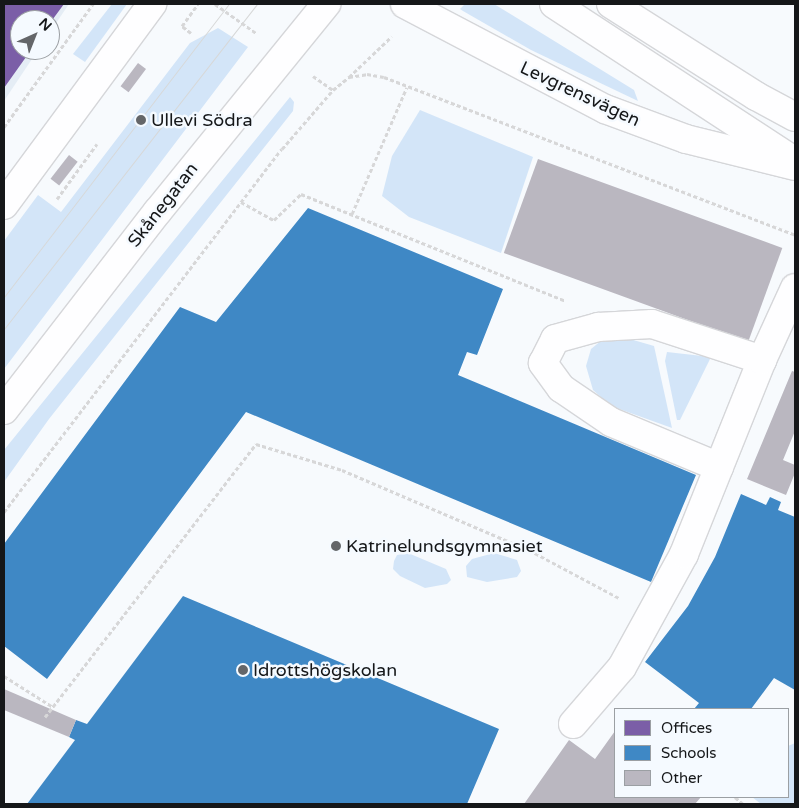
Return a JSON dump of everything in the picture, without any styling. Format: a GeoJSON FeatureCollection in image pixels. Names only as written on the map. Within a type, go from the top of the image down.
{"type":"FeatureCollection","features":[{"type":"Feature","properties":{"kind":"street"},"geometry":{"type":"LineString","coordinates":[[4,205],[152,4]]}},
{"type":"Feature","properties":{"kind":"street","name":"Skånegatan"},"geometry":{"type":"LineString","coordinates":[[4,410],[158,210],[326,4]]}},
{"type":"Feature","properties":{"kind":"street","name":"Levgrensvägen"},"geometry":{"type":"LineString","coordinates":[[554,4],[795,164]]}},
{"type":"Feature","properties":{"kind":"street"},"geometry":{"type":"LineString","coordinates":[[611,4],[756,96],[795,118]]}},
{"type":"Feature","properties":{"kind":"street","name":"Levgrensvägen"},"geometry":{"type":"LineString","coordinates":[[411,8],[605,109],[686,139],[795,164]]}},
{"type":"Feature","properties":{"kind":"street"},"geometry":{"type":"LineString","coordinates":[[573,724],[622,667],[684,554],[762,360],[795,288]]}},
{"type":"Feature","properties":{"kind":"street"},"geometry":{"type":"LineString","coordinates":[[718,467],[611,422],[560,388],[543,363],[555,339],[598,327],[652,324],[762,360]]}},
{"type":"Feature","properties":{"kind":"path"},"geometry":{"type":"LineString","coordinates":[[4,127],[93,4]]}},
{"type":"Feature","properties":{"kind":"path"},"geometry":{"type":"LineString","coordinates":[[191,33],[182,26],[198,4]]}},
{"type":"Feature","properties":{"kind":"path"},"geometry":{"type":"LineString","coordinates":[[4,512],[288,141],[333,90],[349,77],[411,8]]}},
{"type":"Feature","properties":{"kind":"path"},"geometry":{"type":"LineString","coordinates":[[349,77],[367,74],[407,88],[795,235]]}},
{"type":"Feature","properties":{"kind":"path"},"geometry":{"type":"LineString","coordinates":[[352,214],[407,88]]}},
{"type":"Feature","properties":{"kind":"path"},"geometry":{"type":"LineString","coordinates":[[241,202],[274,220],[301,194],[559,296],[598,327]]}},
{"type":"Feature","properties":{"kind":"path"},"geometry":{"type":"LineString","coordinates":[[45,717],[256,444],[342,470],[529,550],[650,615]]}},
{"type":"Feature","properties":{"kind":"path"},"geometry":{"type":"LineString","coordinates":[[4,676],[53,707]]}},
{"type":"Feature","properties":{"kind":"shaded area"},"geometry":{"type":"Polygon","coordinates":[[[4,4],[69,4],[60,17],[60,10],[10,10],[10,60],[31,60],[4,101],[4,4]]]}},
{"type":"Feature","properties":{"kind":"shaded area"},"geometry":{"type":"Polygon","coordinates":[[[112,4],[127,4],[85,62],[73,54],[112,4]]]}},
{"type":"Feature","properties":{"kind":"shaded area"},"geometry":{"type":"Polygon","coordinates":[[[465,4],[494,4],[634,90],[638,101],[531,50],[460,9],[465,4]]]}},
{"type":"Feature","properties":{"kind":"shaded area"},"geometry":{"type":"Polygon","coordinates":[[[218,28],[248,47],[4,369],[4,241],[38,195],[61,212],[190,43],[218,28]]]}},
{"type":"Feature","properties":{"kind":"shaded area"},"geometry":{"type":"Polygon","coordinates":[[[290,97],[294,102],[293,111],[49,419],[4,482],[4,450],[290,97]]]}},
{"type":"Feature","properties":{"kind":"shaded area"},"geometry":{"type":"Polygon","coordinates":[[[420,110],[533,157],[501,253],[409,217],[382,196],[392,156],[420,110]]]}},
{"type":"Feature","properties":{"kind":"shaded area"},"geometry":{"type":"Polygon","coordinates":[[[623,337],[654,346],[672,428],[611,406],[593,390],[586,366],[591,349],[602,340],[623,337]]]}},
{"type":"Feature","properties":{"kind":"shaded area"},"geometry":{"type":"Polygon","coordinates":[[[667,352],[711,357],[680,420],[677,420],[665,361],[667,352]]]}},
{"type":"Feature","properties":{"kind":"shaded area"},"geometry":{"type":"Polygon","coordinates":[[[408,553],[446,569],[451,580],[447,584],[425,588],[400,576],[393,569],[394,561],[397,555],[408,553]]]}},
{"type":"Feature","properties":{"kind":"shaded area"},"geometry":{"type":"Polygon","coordinates":[[[494,553],[517,560],[521,571],[517,577],[487,582],[467,577],[466,566],[472,559],[494,553]]]}},
{"type":"Feature","properties":{"kind":"shaded area"},"geometry":{"type":"Polygon","coordinates":[[[795,743],[795,804],[761,804],[753,798],[789,798],[789,746],[795,743]]]}},
{"type":"Feature","properties":{"kind":"building: Offices"},"geometry":{"type":"Polygon","coordinates":[[[4,4],[64,4],[60,10],[10,10],[10,60],[24,60],[4,88],[4,4]]]}},
{"type":"Feature","properties":{"kind":"building: Schools"},"geometry":{"type":"Polygon","coordinates":[[[308,208],[503,289],[477,355],[467,352],[458,375],[696,475],[651,582],[246,412],[47,679],[4,646],[4,544],[180,307],[216,322],[308,208]]]}},
{"type":"Feature","properties":{"kind":"building: Schools"},"geometry":{"type":"Polygon","coordinates":[[[741,494],[766,505],[770,497],[781,502],[778,510],[795,517],[795,690],[774,678],[752,708],[695,708],[699,703],[645,662],[688,606],[715,557],[741,494]]]}},
{"type":"Feature","properties":{"kind":"building: Schools","name":"Idrottshögskolan"},"geometry":{"type":"Polygon","coordinates":[[[183,596],[499,729],[467,804],[27,804],[75,740],[69,737],[76,720],[87,724],[183,596]]]}},
{"type":"Feature","properties":{"kind":"building: Other"},"geometry":{"type":"Polygon","coordinates":[[[138,63],[146,69],[129,92],[121,86],[138,63]]]}},
{"type":"Feature","properties":{"kind":"building: Other"},"geometry":{"type":"Polygon","coordinates":[[[69,155],[78,162],[59,185],[51,179],[69,155]]]}},
{"type":"Feature","properties":{"kind":"building: Other"},"geometry":{"type":"Polygon","coordinates":[[[538,159],[782,248],[748,342],[504,253],[538,159]]]}},
{"type":"Feature","properties":{"kind":"building: Other"},"geometry":{"type":"Polygon","coordinates":[[[792,371],[795,372],[795,431],[783,460],[795,465],[795,473],[786,495],[747,479],[792,371]]]}},
{"type":"Feature","properties":{"kind":"building: Other"},"geometry":{"type":"Polygon","coordinates":[[[4,689],[76,720],[69,737],[4,710],[4,689]]]}},
{"type":"Feature","properties":{"kind":"building: Other"},"geometry":{"type":"Polygon","coordinates":[[[614,732],[614,798],[700,798],[695,804],[524,804],[569,740],[595,759],[614,732]]]}},
{"type":"Feature","properties":{"kind":"tram line"},"geometry":{"type":"LineString","coordinates":[[4,297],[229,4]]}},
{"type":"Feature","properties":{"kind":"tram line"},"geometry":{"type":"LineString","coordinates":[[4,329],[257,4]]}},
{"type":"Feature","properties":{"kind":"place","name":"Ullevi Södra"},"geometry":{"type":"Point","coordinates":[141,120]}},
{"type":"Feature","properties":{"kind":"place","name":"Katrinelundsgymnasiet"},"geometry":{"type":"Point","coordinates":[336,546]}},
{"type":"Feature","properties":{"kind":"place","name":"Idrottshögskolan"},"geometry":{"type":"Point","coordinates":[243,670]}}]}
